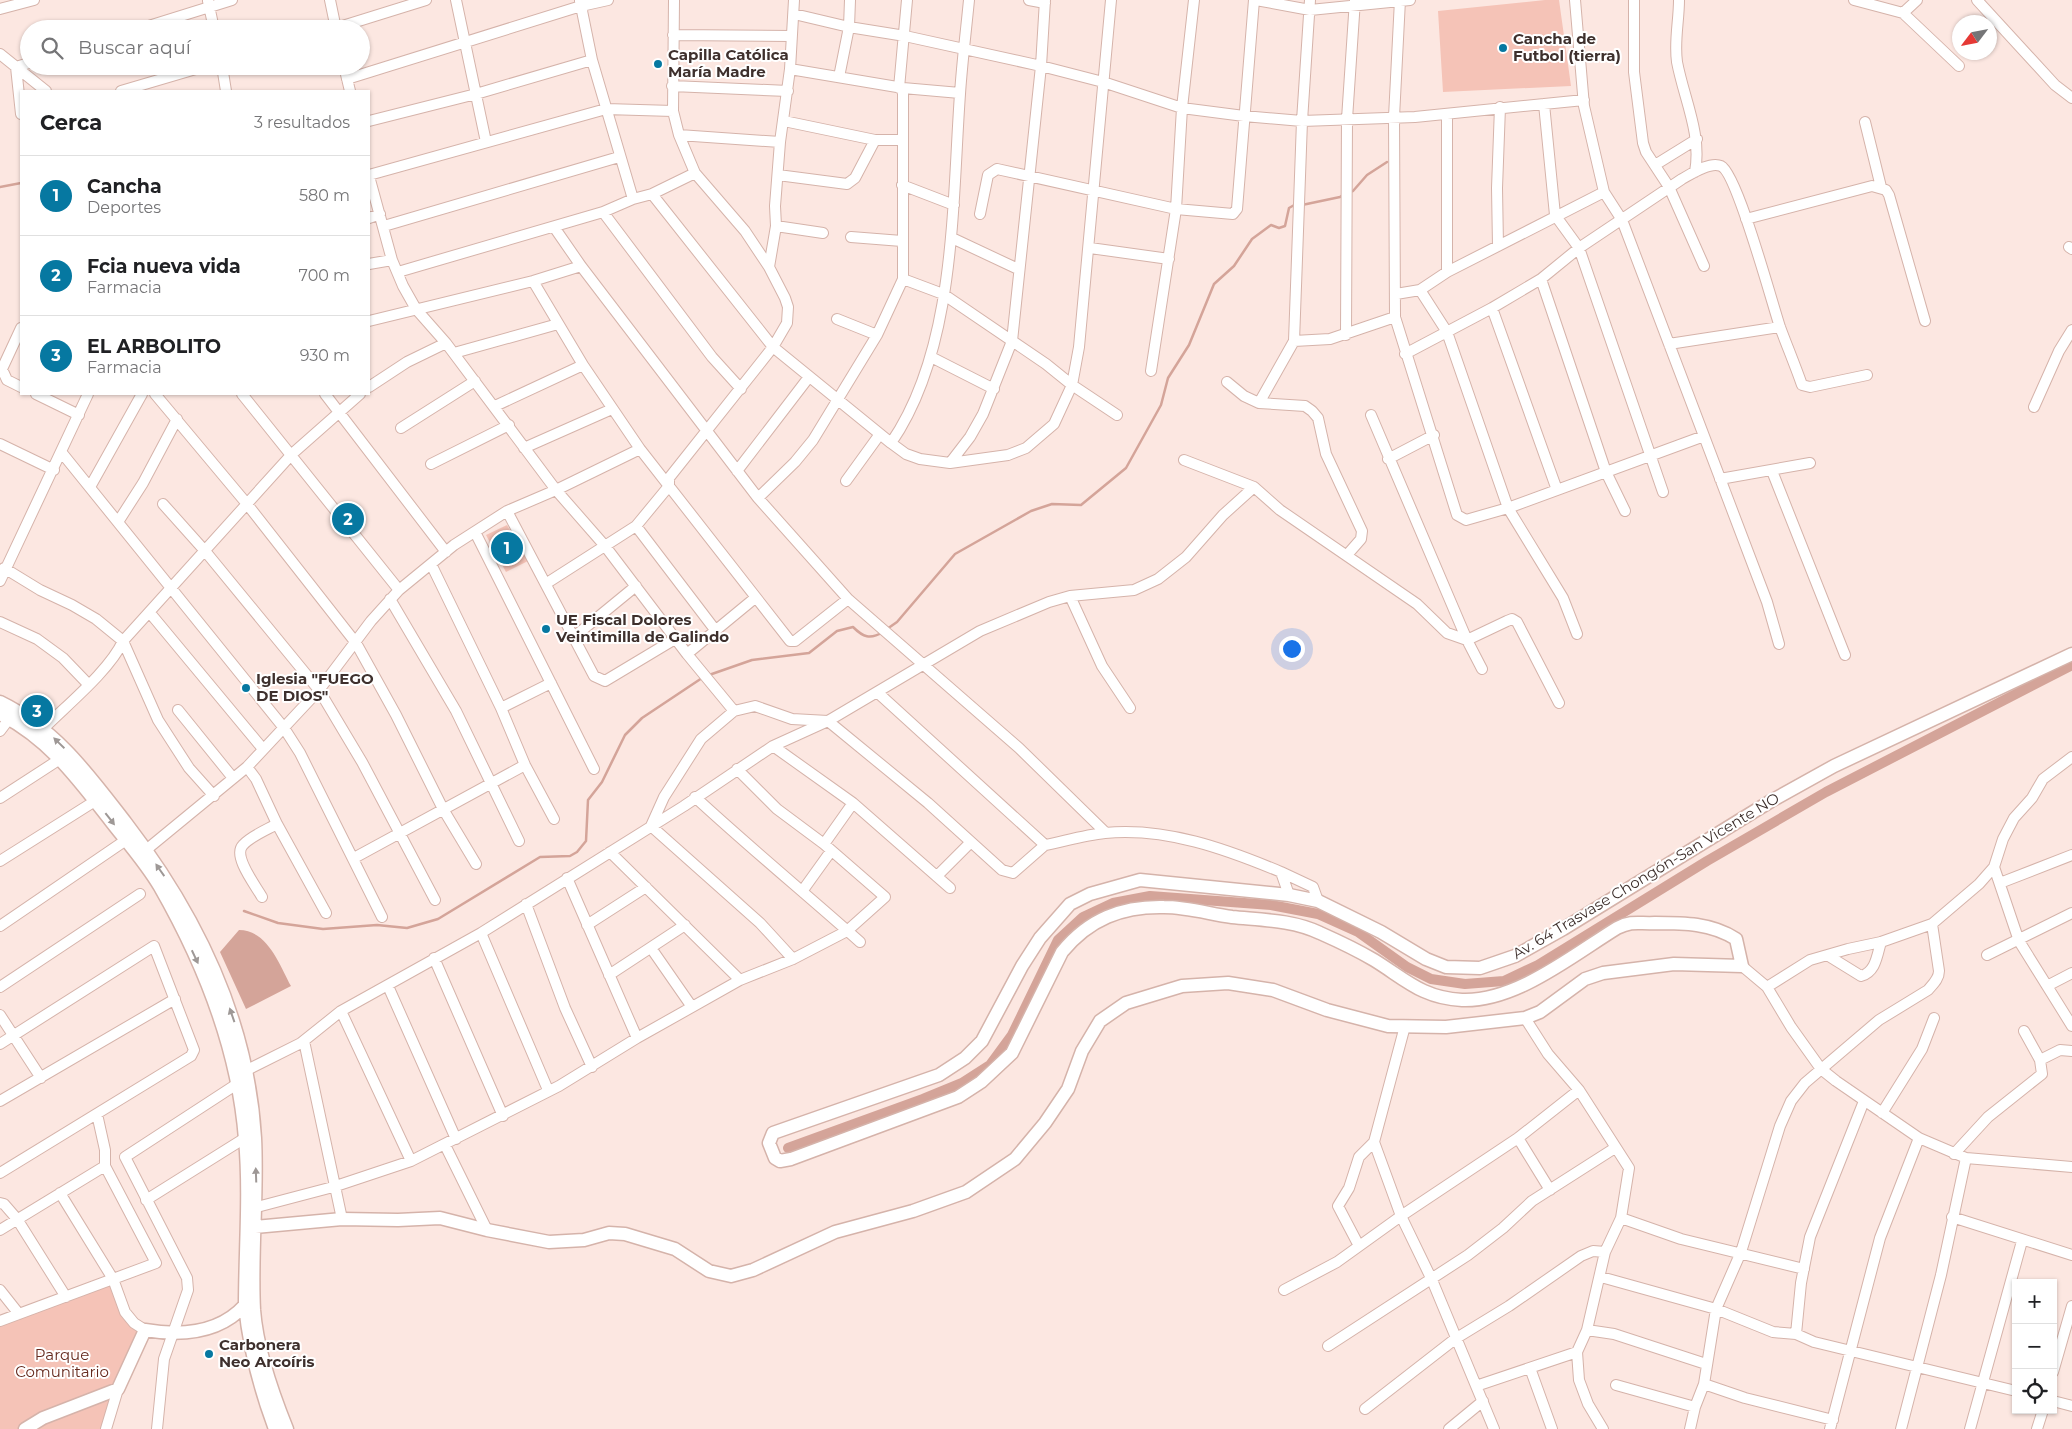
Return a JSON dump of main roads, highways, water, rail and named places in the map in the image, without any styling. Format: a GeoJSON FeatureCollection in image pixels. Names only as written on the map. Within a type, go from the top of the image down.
{"type":"FeatureCollection","features":[{"type":"Feature","properties":{"kind":"waterway"},"geometry":{"type":"LineString","coordinates":[[1349,192],[1353,191],[1367,175],[1387,162]]}},
{"type":"Feature","properties":{"kind":"waterway"},"geometry":{"type":"LineString","coordinates":[[0,187],[20,183]]}},
{"type":"Feature","properties":{"kind":"waterway"},"geometry":{"type":"LineString","coordinates":[[1302,205],[1340,197],[1344,194]]}},
{"type":"Feature","properties":{"kind":"waterway"},"geometry":{"type":"LineString","coordinates":[[887,629],[897,622],[955,554],[1031,511],[1052,504],[1081,505],[1126,468],[1161,405],[1168,378],[1189,345],[1214,284],[1234,266],[1252,239],[1271,225],[1279,228],[1285,226],[1289,208],[1296,204]]}},
{"type":"Feature","properties":{"kind":"waterway"},"geometry":{"type":"LineString","coordinates":[[709,675],[752,660],[809,653],[837,631],[853,627],[860,633],[870,637],[883,632]]}},
{"type":"Feature","properties":{"kind":"waterway"},"geometry":{"type":"LineString","coordinates":[[788,1148],[962,1083],[990,1065],[1012,1035],[1058,940],[1083,917],[1113,903],[1150,896],[1271,905],[1318,914],[1358,932],[1407,967],[1431,979],[1465,984],[1504,981],[1538,965],[1707,861],[1826,792],[2072,665]]}},
{"type":"Feature","properties":{"kind":"waterway"},"geometry":{"type":"LineString","coordinates":[[244,911],[278,923],[323,929],[377,925],[407,928],[438,919],[540,857],[570,856],[577,852],[586,841],[588,800],[602,782],[625,735],[642,718],[702,678]]}},
{"type":"Feature","properties":{"kind":"place","name":"Cancha de Futbol (tierra)"},"geometry":{"type":"Point","coordinates":[1503,48]}},
{"type":"Feature","properties":{"kind":"place","name":"Capilla Católica María Madre"},"geometry":{"type":"Point","coordinates":[658,64]}},
{"type":"Feature","properties":{"kind":"place","name":"Fcia nueva vida"},"geometry":{"type":"Point","coordinates":[348,519]}},
{"type":"Feature","properties":{"kind":"place","name":"Cancha"},"geometry":{"type":"Point","coordinates":[507,548]}},
{"type":"Feature","properties":{"kind":"place","name":"UE Fiscal Dolores Veintimilla de Galindo"},"geometry":{"type":"Point","coordinates":[546,629]}},
{"type":"Feature","properties":{"kind":"place","name":"Iglesia \"FUEGO DE DIOS\""},"geometry":{"type":"Point","coordinates":[246,688]}},
{"type":"Feature","properties":{"kind":"place","name":"EL ARBOLITO"},"geometry":{"type":"Point","coordinates":[37,711]}},
{"type":"Feature","properties":{"kind":"place","name":"Carbonera Neo Arcoíris"},"geometry":{"type":"Point","coordinates":[209,1354]}},
{"type":"Feature","properties":{"kind":"park label","name":"Parque Comunitario"},"geometry":{"type":"Point","coordinates":[62,1364]}}]}
